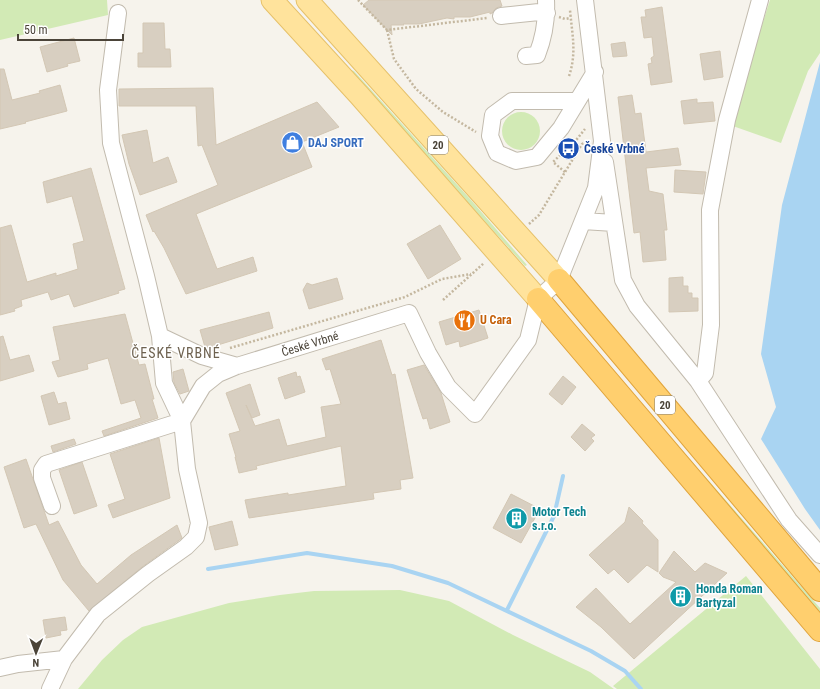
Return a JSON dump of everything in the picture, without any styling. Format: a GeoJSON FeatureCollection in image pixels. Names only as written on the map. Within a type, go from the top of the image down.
{"type":"FeatureCollection","features":[{"type":"Feature","properties":{"kind":"highway","name":"20"},"geometry":{"type":"LineString","coordinates":[[559,280],[820,590]]}},
{"type":"Feature","properties":{"kind":"highway","name":"20"},"geometry":{"type":"LineString","coordinates":[[538,299],[820,630]]}},
{"type":"Feature","properties":{"kind":"main road","name":"20"},"geometry":{"type":"LineString","coordinates":[[272,0],[359,95],[538,299]]}},
{"type":"Feature","properties":{"kind":"main road","name":"20"},"geometry":{"type":"LineString","coordinates":[[307,0],[559,280]]}},
{"type":"Feature","properties":{"kind":"street"},"geometry":{"type":"LineString","coordinates":[[585,0],[595,72],[602,141],[623,280],[637,306],[698,381],[789,520],[820,554]]}},
{"type":"Feature","properties":{"kind":"street"},"geometry":{"type":"LineString","coordinates":[[698,381],[705,373],[711,325],[710,210],[727,120],[760,0]]}},
{"type":"Feature","properties":{"kind":"street"},"geometry":{"type":"LineString","coordinates":[[501,16],[539,12],[546,7]]}},
{"type":"Feature","properties":{"kind":"street"},"geometry":{"type":"LineString","coordinates":[[535,58],[543,40],[546,7]]}},
{"type":"Feature","properties":{"kind":"street"},"geometry":{"type":"LineString","coordinates":[[50,689],[64,659],[98,614],[148,574],[186,547],[196,537],[200,523],[187,469],[182,421],[164,383],[160,336],[111,143],[108,90],[118,13]]}},
{"type":"Feature","properties":{"kind":"street"},"geometry":{"type":"LineString","coordinates":[[576,101],[512,101],[493,115],[490,136],[497,153],[516,161],[537,157],[561,128],[595,72]]}},
{"type":"Feature","properties":{"kind":"street"},"geometry":{"type":"LineString","coordinates":[[538,299],[559,280],[583,221],[596,188],[602,141]]}},
{"type":"Feature","properties":{"kind":"street"},"geometry":{"type":"LineString","coordinates":[[583,221],[614,223]]}},
{"type":"Feature","properties":{"kind":"street","name":"České Vrbné"},"geometry":{"type":"LineString","coordinates":[[182,421],[203,386],[218,374],[237,366],[409,313],[428,353],[448,387],[475,414],[528,340],[538,299]]}},
{"type":"Feature","properties":{"kind":"street"},"geometry":{"type":"LineString","coordinates":[[160,336],[202,356],[237,366]]}},
{"type":"Feature","properties":{"kind":"street"},"geometry":{"type":"LineString","coordinates":[[52,506],[42,478],[42,470],[46,464],[182,421]]}},
{"type":"Feature","properties":{"kind":"street"},"geometry":{"type":"LineString","coordinates":[[0,668],[18,664],[64,659]]}},
{"type":"Feature","properties":{"kind":"path"},"geometry":{"type":"LineString","coordinates":[[358,0],[386,30],[394,59],[416,89],[443,112],[474,132],[490,136]]}},
{"type":"Feature","properties":{"kind":"path"},"geometry":{"type":"LineString","coordinates":[[568,76],[573,64],[574,54],[570,10]]}},
{"type":"Feature","properties":{"kind":"path"},"geometry":{"type":"LineString","coordinates":[[386,30],[501,16]]}},
{"type":"Feature","properties":{"kind":"path"},"geometry":{"type":"LineString","coordinates":[[524,228],[539,215],[582,144],[588,141],[585,129],[554,162],[565,172]]}},
{"type":"Feature","properties":{"kind":"path"},"geometry":{"type":"LineString","coordinates":[[443,300],[487,261]]}},
{"type":"Feature","properties":{"kind":"path"},"geometry":{"type":"LineString","coordinates":[[202,356],[405,296],[442,279],[471,274]]}},
{"type":"Feature","properties":{"kind":"green space"},"geometry":{"type":"Polygon","coordinates":[[[0,0],[107,0],[108,15],[0,40],[0,0]]]}},
{"type":"Feature","properties":{"kind":"green space"},"geometry":{"type":"Polygon","coordinates":[[[770,0],[820,0],[820,53],[808,71],[781,143],[730,125],[770,0]]]}},
{"type":"Feature","properties":{"kind":"green space"},"geometry":{"type":"Polygon","coordinates":[[[351,70],[354,71],[471,200],[527,265],[525,266],[351,73],[351,70]]]}},
{"type":"Feature","properties":{"kind":"green space"},"geometry":{"type":"Polygon","coordinates":[[[517,112],[525,112],[532,115],[537,120],[540,131],[537,142],[532,147],[525,150],[517,150],[510,147],[505,142],[502,135],[502,127],[505,120],[510,115],[517,112]]]}},
{"type":"Feature","properties":{"kind":"green space"},"geometry":{"type":"Polygon","coordinates":[[[625,385],[820,608],[820,616],[625,385]]]}},
{"type":"Feature","properties":{"kind":"green space"},"geometry":{"type":"Polygon","coordinates":[[[746,576],[820,669],[820,689],[617,689],[613,686],[746,576]]]}},
{"type":"Feature","properties":{"kind":"green space"},"geometry":{"type":"Polygon","coordinates":[[[400,590],[449,601],[513,635],[590,672],[614,689],[78,689],[102,660],[123,640],[142,627],[229,603],[280,595],[314,591],[400,590]]]}},
{"type":"Feature","properties":{"kind":"water"},"geometry":{"type":"Polygon","coordinates":[[[820,62],[820,530],[761,439],[776,407],[761,354],[782,205],[820,62]]]}},
{"type":"Feature","properties":{"kind":"building"},"geometry":{"type":"Polygon","coordinates":[[[369,0],[500,0],[502,6],[496,8],[490,14],[490,12],[470,17],[454,17],[454,19],[447,18],[419,24],[391,25],[392,35],[363,5],[369,0]]]}},
{"type":"Feature","properties":{"kind":"building"},"geometry":{"type":"Polygon","coordinates":[[[662,7],[672,82],[651,85],[648,64],[652,63],[651,58],[654,56],[652,37],[644,38],[641,17],[646,17],[645,10],[662,7]]]}},
{"type":"Feature","properties":{"kind":"building"},"geometry":{"type":"Polygon","coordinates":[[[143,23],[164,23],[165,49],[170,49],[171,67],[138,67],[138,53],[143,53],[143,23]]]}},
{"type":"Feature","properties":{"kind":"building"},"geometry":{"type":"Polygon","coordinates":[[[74,38],[80,61],[67,64],[68,66],[47,72],[40,47],[74,38]]]}},
{"type":"Feature","properties":{"kind":"building"},"geometry":{"type":"Polygon","coordinates":[[[625,42],[627,56],[613,57],[611,44],[625,42]]]}},
{"type":"Feature","properties":{"kind":"building"},"geometry":{"type":"Polygon","coordinates":[[[720,51],[723,77],[704,80],[700,54],[720,51]]]}},
{"type":"Feature","properties":{"kind":"building"},"geometry":{"type":"Polygon","coordinates":[[[0,69],[4,69],[12,100],[40,93],[39,91],[60,85],[67,111],[0,129],[0,69]]]}},
{"type":"Feature","properties":{"kind":"building"},"geometry":{"type":"Polygon","coordinates":[[[213,88],[216,145],[317,102],[339,127],[302,142],[312,167],[196,214],[217,269],[253,257],[257,271],[186,294],[164,248],[154,231],[153,232],[146,215],[218,185],[202,145],[198,146],[196,106],[119,106],[119,89],[213,88]]]}},
{"type":"Feature","properties":{"kind":"building"},"geometry":{"type":"Polygon","coordinates":[[[632,95],[635,114],[641,113],[646,152],[678,148],[681,165],[646,168],[649,191],[663,194],[667,230],[664,230],[666,260],[643,262],[640,232],[634,233],[618,97],[632,95]]]}},
{"type":"Feature","properties":{"kind":"building"},"geometry":{"type":"Polygon","coordinates":[[[697,99],[697,103],[713,102],[715,121],[684,124],[681,101],[697,99]]]}},
{"type":"Feature","properties":{"kind":"building"},"geometry":{"type":"Polygon","coordinates":[[[147,130],[153,163],[168,157],[177,182],[140,195],[129,164],[122,135],[147,130]]]}},
{"type":"Feature","properties":{"kind":"building"},"geometry":{"type":"Polygon","coordinates":[[[91,168],[125,289],[118,291],[119,293],[74,307],[69,294],[51,300],[48,292],[21,300],[22,306],[14,309],[15,311],[0,315],[0,228],[11,225],[27,282],[56,273],[56,276],[78,269],[73,244],[84,241],[72,196],[47,203],[43,182],[91,168]]]}},
{"type":"Feature","properties":{"kind":"building"},"geometry":{"type":"Polygon","coordinates":[[[675,170],[706,172],[703,194],[674,192],[675,170]]]}},
{"type":"Feature","properties":{"kind":"building"},"geometry":{"type":"Polygon","coordinates":[[[440,225],[461,259],[428,279],[407,244],[440,225]]]}},
{"type":"Feature","properties":{"kind":"building"},"geometry":{"type":"Polygon","coordinates":[[[683,277],[683,286],[688,286],[688,293],[692,293],[692,298],[698,298],[698,311],[669,312],[669,278],[683,277]]]}},
{"type":"Feature","properties":{"kind":"building"},"geometry":{"type":"Polygon","coordinates":[[[337,278],[343,299],[309,309],[303,290],[307,283],[312,285],[337,278]]]}},
{"type":"Feature","properties":{"kind":"building"},"geometry":{"type":"Polygon","coordinates":[[[479,310],[488,338],[460,347],[459,341],[446,345],[439,322],[479,310]]]}},
{"type":"Feature","properties":{"kind":"building"},"geometry":{"type":"Polygon","coordinates":[[[269,312],[273,328],[208,348],[205,347],[200,330],[269,312]]]}},
{"type":"Feature","properties":{"kind":"building"},"geometry":{"type":"Polygon","coordinates":[[[125,314],[139,365],[145,364],[154,399],[152,399],[158,418],[104,436],[102,431],[141,418],[135,400],[121,404],[108,358],[87,364],[88,369],[58,377],[52,362],[60,360],[53,327],[125,314]]]}},
{"type":"Feature","properties":{"kind":"building"},"geometry":{"type":"Polygon","coordinates":[[[3,336],[10,360],[29,355],[34,371],[0,381],[0,337],[3,336]]]}},
{"type":"Feature","properties":{"kind":"building"},"geometry":{"type":"Polygon","coordinates":[[[381,340],[392,375],[395,374],[413,478],[400,480],[401,489],[373,493],[374,499],[249,518],[245,500],[346,486],[341,446],[256,466],[257,469],[239,473],[229,434],[240,431],[226,393],[250,384],[260,415],[252,418],[246,405],[255,426],[279,419],[287,446],[326,437],[321,407],[341,404],[330,369],[326,370],[322,359],[381,340]]]}},
{"type":"Feature","properties":{"kind":"building"},"geometry":{"type":"Polygon","coordinates":[[[424,365],[441,393],[450,422],[430,429],[427,418],[423,419],[407,370],[424,365]]]}},
{"type":"Feature","properties":{"kind":"building"},"geometry":{"type":"Polygon","coordinates":[[[183,369],[189,391],[180,394],[174,383],[173,372],[183,369]]]}},
{"type":"Feature","properties":{"kind":"building"},"geometry":{"type":"Polygon","coordinates":[[[296,372],[297,377],[300,376],[305,392],[285,399],[278,378],[296,372]]]}},
{"type":"Feature","properties":{"kind":"building"},"geometry":{"type":"Polygon","coordinates":[[[563,376],[576,387],[562,405],[549,394],[563,376]]]}},
{"type":"Feature","properties":{"kind":"building"},"geometry":{"type":"Polygon","coordinates":[[[54,392],[58,404],[66,402],[70,419],[49,425],[41,396],[54,392]]]}},
{"type":"Feature","properties":{"kind":"building"},"geometry":{"type":"Polygon","coordinates":[[[582,424],[595,435],[591,438],[594,441],[585,451],[571,437],[582,424]]]}},
{"type":"Feature","properties":{"kind":"building"},"geometry":{"type":"Polygon","coordinates":[[[159,438],[170,498],[113,518],[108,505],[125,499],[110,454],[159,438]]]}},
{"type":"Feature","properties":{"kind":"building"},"geometry":{"type":"Polygon","coordinates":[[[74,439],[76,444],[53,452],[51,446],[74,439]]]}},
{"type":"Feature","properties":{"kind":"building"},"geometry":{"type":"Polygon","coordinates":[[[26,459],[49,525],[58,521],[81,565],[97,584],[131,555],[177,525],[182,538],[142,567],[89,611],[63,580],[36,524],[24,528],[4,467],[26,459]]]}},
{"type":"Feature","properties":{"kind":"building"},"geometry":{"type":"Polygon","coordinates":[[[82,462],[97,506],[74,514],[59,470],[82,462]]]}},
{"type":"Feature","properties":{"kind":"building","name":"Motor Tech s.r.o."},"geometry":{"type":"Polygon","coordinates":[[[511,494],[540,509],[521,543],[493,528],[511,494]]]}},
{"type":"Feature","properties":{"kind":"building"},"geometry":{"type":"Polygon","coordinates":[[[629,507],[643,521],[642,523],[658,540],[658,572],[647,565],[628,583],[614,569],[608,574],[589,555],[625,522],[629,507]]]}},
{"type":"Feature","properties":{"kind":"building"},"geometry":{"type":"Polygon","coordinates":[[[232,521],[238,545],[215,550],[209,527],[232,521]]]}},
{"type":"Feature","properties":{"kind":"building","name":"Honda Roman Bartyzal"},"geometry":{"type":"Polygon","coordinates":[[[674,551],[695,572],[705,563],[727,573],[634,659],[601,627],[576,607],[596,588],[630,624],[676,582],[663,577],[659,573],[674,551]]]}},
{"type":"Feature","properties":{"kind":"building"},"geometry":{"type":"Polygon","coordinates":[[[65,617],[67,630],[60,631],[61,635],[46,638],[43,620],[65,617]]]}},
{"type":"Feature","properties":{"kind":"waterway"},"geometry":{"type":"LineString","coordinates":[[507,610],[554,516],[563,476]]}},
{"type":"Feature","properties":{"kind":"waterway"},"geometry":{"type":"LineString","coordinates":[[208,569],[307,553],[392,566],[448,583],[591,651],[625,671],[641,689]]}},
{"type":"Feature","properties":{"kind":"place","name":"DAJ SPORT"},"geometry":{"type":"Point","coordinates":[292,143]}},
{"type":"Feature","properties":{"kind":"place","name":"České Vrbné"},"geometry":{"type":"Point","coordinates":[568,149]}},
{"type":"Feature","properties":{"kind":"place","name":"U Cara"},"geometry":{"type":"Point","coordinates":[465,320]}},
{"type":"Feature","properties":{"kind":"place","name":"Motor Tech s.r.o."},"geometry":{"type":"Point","coordinates":[516,519]}},
{"type":"Feature","properties":{"kind":"place","name":"Honda Roman Bartyzal"},"geometry":{"type":"Point","coordinates":[681,596]}},
{"type":"Feature","properties":{"kind":"district","name":"ČESKÉ VRBNÉ"},"geometry":{"type":"Point","coordinates":[176,353]}}]}
